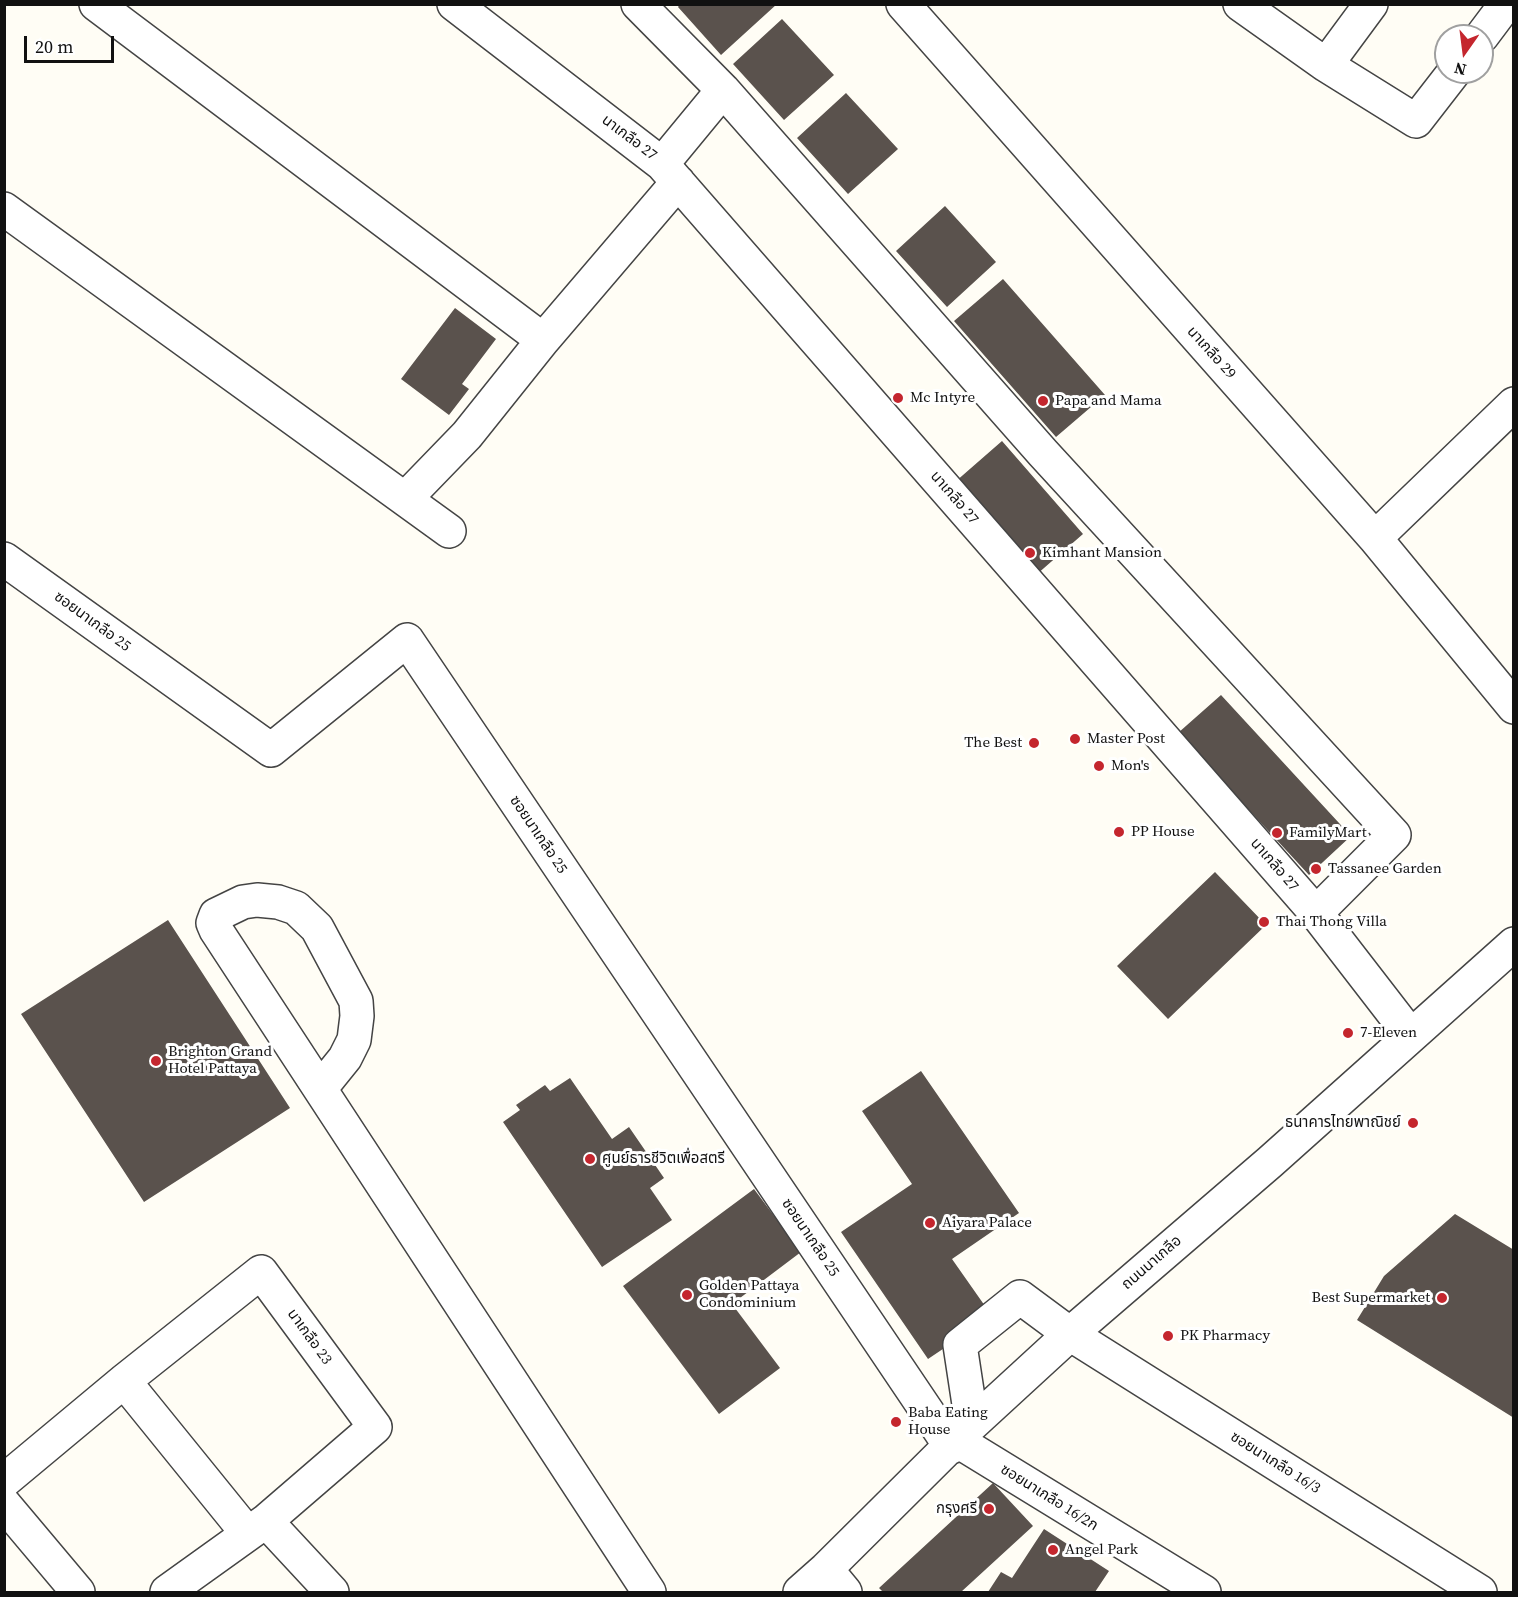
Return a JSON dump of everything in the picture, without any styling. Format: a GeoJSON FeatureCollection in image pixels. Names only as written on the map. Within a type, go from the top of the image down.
{"type":"FeatureCollection","features":[{"type":"Feature","properties":{"kind":"street"},"geometry":{"type":"LineString","coordinates":[[96,4],[543,340]]}},
{"type":"Feature","properties":{"kind":"street","name":"นาเกลือ 27"},"geometry":{"type":"LineString","coordinates":[[454,4],[670,173],[1316,913],[1411,1036]]}},
{"type":"Feature","properties":{"kind":"street"},"geometry":{"type":"LineString","coordinates":[[638,4],[723,90],[1043,453],[1394,835],[1316,913]]}},
{"type":"Feature","properties":{"kind":"street","name":"นาเกลือ 29"},"geometry":{"type":"LineString","coordinates":[[903,4],[1375,538],[1514,707]]}},
{"type":"Feature","properties":{"kind":"street"},"geometry":{"type":"LineString","coordinates":[[1240,4],[1326,65],[1416,121],[1445,84]]}},
{"type":"Feature","properties":{"kind":"street"},"geometry":{"type":"LineString","coordinates":[[1326,65],[1371,4]]}},
{"type":"Feature","properties":{"kind":"street"},"geometry":{"type":"LineString","coordinates":[[1491,24],[1506,4]]}},
{"type":"Feature","properties":{"kind":"street"},"geometry":{"type":"LineString","coordinates":[[406,498],[467,435],[543,340],[670,173],[723,90]]}},
{"type":"Feature","properties":{"kind":"street"},"geometry":{"type":"LineString","coordinates":[[4,209],[449,531]]}},
{"type":"Feature","properties":{"kind":"street"},"geometry":{"type":"LineString","coordinates":[[1375,538],[1514,404]]}},
{"type":"Feature","properties":{"kind":"street","name":"ซอยนาเกลือ 25"},"geometry":{"type":"LineString","coordinates":[[4,559],[271,750],[408,640],[960,1437]]}},
{"type":"Feature","properties":{"kind":"street"},"geometry":{"type":"LineString","coordinates":[[320,1089],[345,1058],[354,1040],[357,1016],[356,1000],[317,928],[296,908],[278,902],[257,900],[243,902],[216,915],[213,923],[216,930],[649,1593]]}},
{"type":"Feature","properties":{"kind":"street","name":"ถนนนาเกลือ"},"geometry":{"type":"LineString","coordinates":[[800,1593],[836,1581],[960,1437],[1070,1334],[1270,1162],[1514,944]]}},
{"type":"Feature","properties":{"kind":"street","name":"นาเกลือ 23"},"geometry":{"type":"LineString","coordinates":[[4,1481],[124,1381],[261,1272],[375,1427],[257,1527],[166,1593]]}},
{"type":"Feature","properties":{"kind":"street","name":"ซอยนาเกลือ 16/3"},"geometry":{"type":"LineString","coordinates":[[960,1437],[960,1345],[1020,1297],[1070,1334],[1480,1593]]}},
{"type":"Feature","properties":{"kind":"street"},"geometry":{"type":"LineString","coordinates":[[124,1381],[257,1527],[332,1593]]}},
{"type":"Feature","properties":{"kind":"street","name":"ซอยนาเกลือ 16/2ก"},"geometry":{"type":"LineString","coordinates":[[960,1437],[1204,1593]]}},
{"type":"Feature","properties":{"kind":"street"},"geometry":{"type":"LineString","coordinates":[[4,1504],[78,1593]]}},
{"type":"Feature","properties":{"kind":"building"},"geometry":{"type":"Polygon","coordinates":[[[680,4],[777,4],[721,55],[678,7],[680,4]]]}},
{"type":"Feature","properties":{"kind":"building"},"geometry":{"type":"Polygon","coordinates":[[[782,19],[834,75],[784,120],[733,64],[782,19]]]}},
{"type":"Feature","properties":{"kind":"building"},"geometry":{"type":"Polygon","coordinates":[[[846,93],[898,149],[848,194],[797,138],[846,93]]]}},
{"type":"Feature","properties":{"kind":"building"},"geometry":{"type":"Polygon","coordinates":[[[945,206],[996,262],[947,307],[896,251],[945,206]]]}},
{"type":"Feature","properties":{"kind":"building"},"geometry":{"type":"Polygon","coordinates":[[[1003,279],[1105,395],[1056,437],[954,321],[1003,279]]]}},
{"type":"Feature","properties":{"kind":"building"},"geometry":{"type":"Polygon","coordinates":[[[455,308],[496,339],[462,384],[469,389],[449,415],[401,379],[455,308]]]}},
{"type":"Feature","properties":{"kind":"building"},"geometry":{"type":"Polygon","coordinates":[[[1002,441],[1083,534],[1036,575],[955,482],[1002,441]]]}},
{"type":"Feature","properties":{"kind":"building"},"geometry":{"type":"Polygon","coordinates":[[[1221,695],[1351,836],[1309,875],[1178,733],[1221,695]]]}},
{"type":"Feature","properties":{"kind":"building"},"geometry":{"type":"Polygon","coordinates":[[[1215,872],[1266,925],[1168,1019],[1117,966],[1215,872]]]}},
{"type":"Feature","properties":{"kind":"building","name":"Brighton Grand Hotel Pattaya"},"geometry":{"type":"Polygon","coordinates":[[[168,920],[290,1108],[144,1202],[21,1014],[168,920]]]}},
{"type":"Feature","properties":{"kind":"building","name":"Aiyara Palace"},"geometry":{"type":"Polygon","coordinates":[[[921,1071],[1019,1213],[952,1259],[992,1316],[928,1359],[841,1232],[912,1184],[862,1111],[921,1071]]]}},
{"type":"Feature","properties":{"kind":"building","name":"ศูนย์ธารชีวิตเพื่อสตรี"},"geometry":{"type":"Polygon","coordinates":[[[570,1078],[612,1139],[629,1127],[664,1178],[650,1188],[672,1220],[602,1267],[503,1122],[520,1110],[516,1105],[545,1085],[550,1091],[570,1078]]]}},
{"type":"Feature","properties":{"kind":"building","name":"Golden Pattaya Condominium"},"geometry":{"type":"Polygon","coordinates":[[[754,1189],[801,1252],[732,1304],[780,1368],[719,1414],[623,1286],[754,1189]]]}},
{"type":"Feature","properties":{"kind":"building","name":"Best Supermarket"},"geometry":{"type":"Polygon","coordinates":[[[1455,1214],[1514,1250],[1514,1418],[1357,1320],[1384,1276],[1455,1214]]]}},
{"type":"Feature","properties":{"kind":"building"},"geometry":{"type":"Polygon","coordinates":[[[993,1483],[1033,1526],[961,1592],[883,1592],[879,1588],[993,1483]]]}},
{"type":"Feature","properties":{"kind":"building","name":"Angel Park"},"geometry":{"type":"Polygon","coordinates":[[[1044,1529],[1109,1571],[1095,1592],[988,1592],[1001,1572],[1012,1578],[1044,1529]]]}},
{"type":"Feature","properties":{"kind":"place","name":"Mc Intyre"},"geometry":{"type":"Point","coordinates":[898,398]}},
{"type":"Feature","properties":{"kind":"place","name":"Papa and Mama"},"geometry":{"type":"Point","coordinates":[1043,401]}},
{"type":"Feature","properties":{"kind":"place","name":"Kimhant Mansion"},"geometry":{"type":"Point","coordinates":[1030,553]}},
{"type":"Feature","properties":{"kind":"place","name":"Master Post"},"geometry":{"type":"Point","coordinates":[1075,739]}},
{"type":"Feature","properties":{"kind":"place","name":"The Best"},"geometry":{"type":"Point","coordinates":[1034,743]}},
{"type":"Feature","properties":{"kind":"place","name":"Mon's"},"geometry":{"type":"Point","coordinates":[1099,766]}},
{"type":"Feature","properties":{"kind":"place","name":"PP House"},"geometry":{"type":"Point","coordinates":[1119,832]}},
{"type":"Feature","properties":{"kind":"place","name":"FamilyMart"},"geometry":{"type":"Point","coordinates":[1277,833]}},
{"type":"Feature","properties":{"kind":"place","name":"Tassanee Garden"},"geometry":{"type":"Point","coordinates":[1316,869]}},
{"type":"Feature","properties":{"kind":"place","name":"Thai Thong Villa"},"geometry":{"type":"Point","coordinates":[1264,922]}},
{"type":"Feature","properties":{"kind":"place","name":"7-Eleven"},"geometry":{"type":"Point","coordinates":[1348,1033]}},
{"type":"Feature","properties":{"kind":"place","name":"Brighton Grand Hotel Pattaya"},"geometry":{"type":"Point","coordinates":[156,1061]}},
{"type":"Feature","properties":{"kind":"place","name":"ธนาคารไทยพาณิชย์"},"geometry":{"type":"Point","coordinates":[1413,1123]}},
{"type":"Feature","properties":{"kind":"place","name":"ศูนย์ธารชีวิตเพื่อสตรี"},"geometry":{"type":"Point","coordinates":[590,1159]}},
{"type":"Feature","properties":{"kind":"place","name":"Aiyara Palace"},"geometry":{"type":"Point","coordinates":[930,1223]}},
{"type":"Feature","properties":{"kind":"place","name":"Golden Pattaya Condominium"},"geometry":{"type":"Point","coordinates":[687,1295]}},
{"type":"Feature","properties":{"kind":"place","name":"Best Supermarket"},"geometry":{"type":"Point","coordinates":[1442,1298]}},
{"type":"Feature","properties":{"kind":"place","name":"PK Pharmacy"},"geometry":{"type":"Point","coordinates":[1168,1336]}},
{"type":"Feature","properties":{"kind":"place","name":"Baba Eating House"},"geometry":{"type":"Point","coordinates":[896,1422]}},
{"type":"Feature","properties":{"kind":"place","name":"กรุงศรี"},"geometry":{"type":"Point","coordinates":[989,1509]}},
{"type":"Feature","properties":{"kind":"place","name":"Angel Park"},"geometry":{"type":"Point","coordinates":[1053,1550]}}]}
